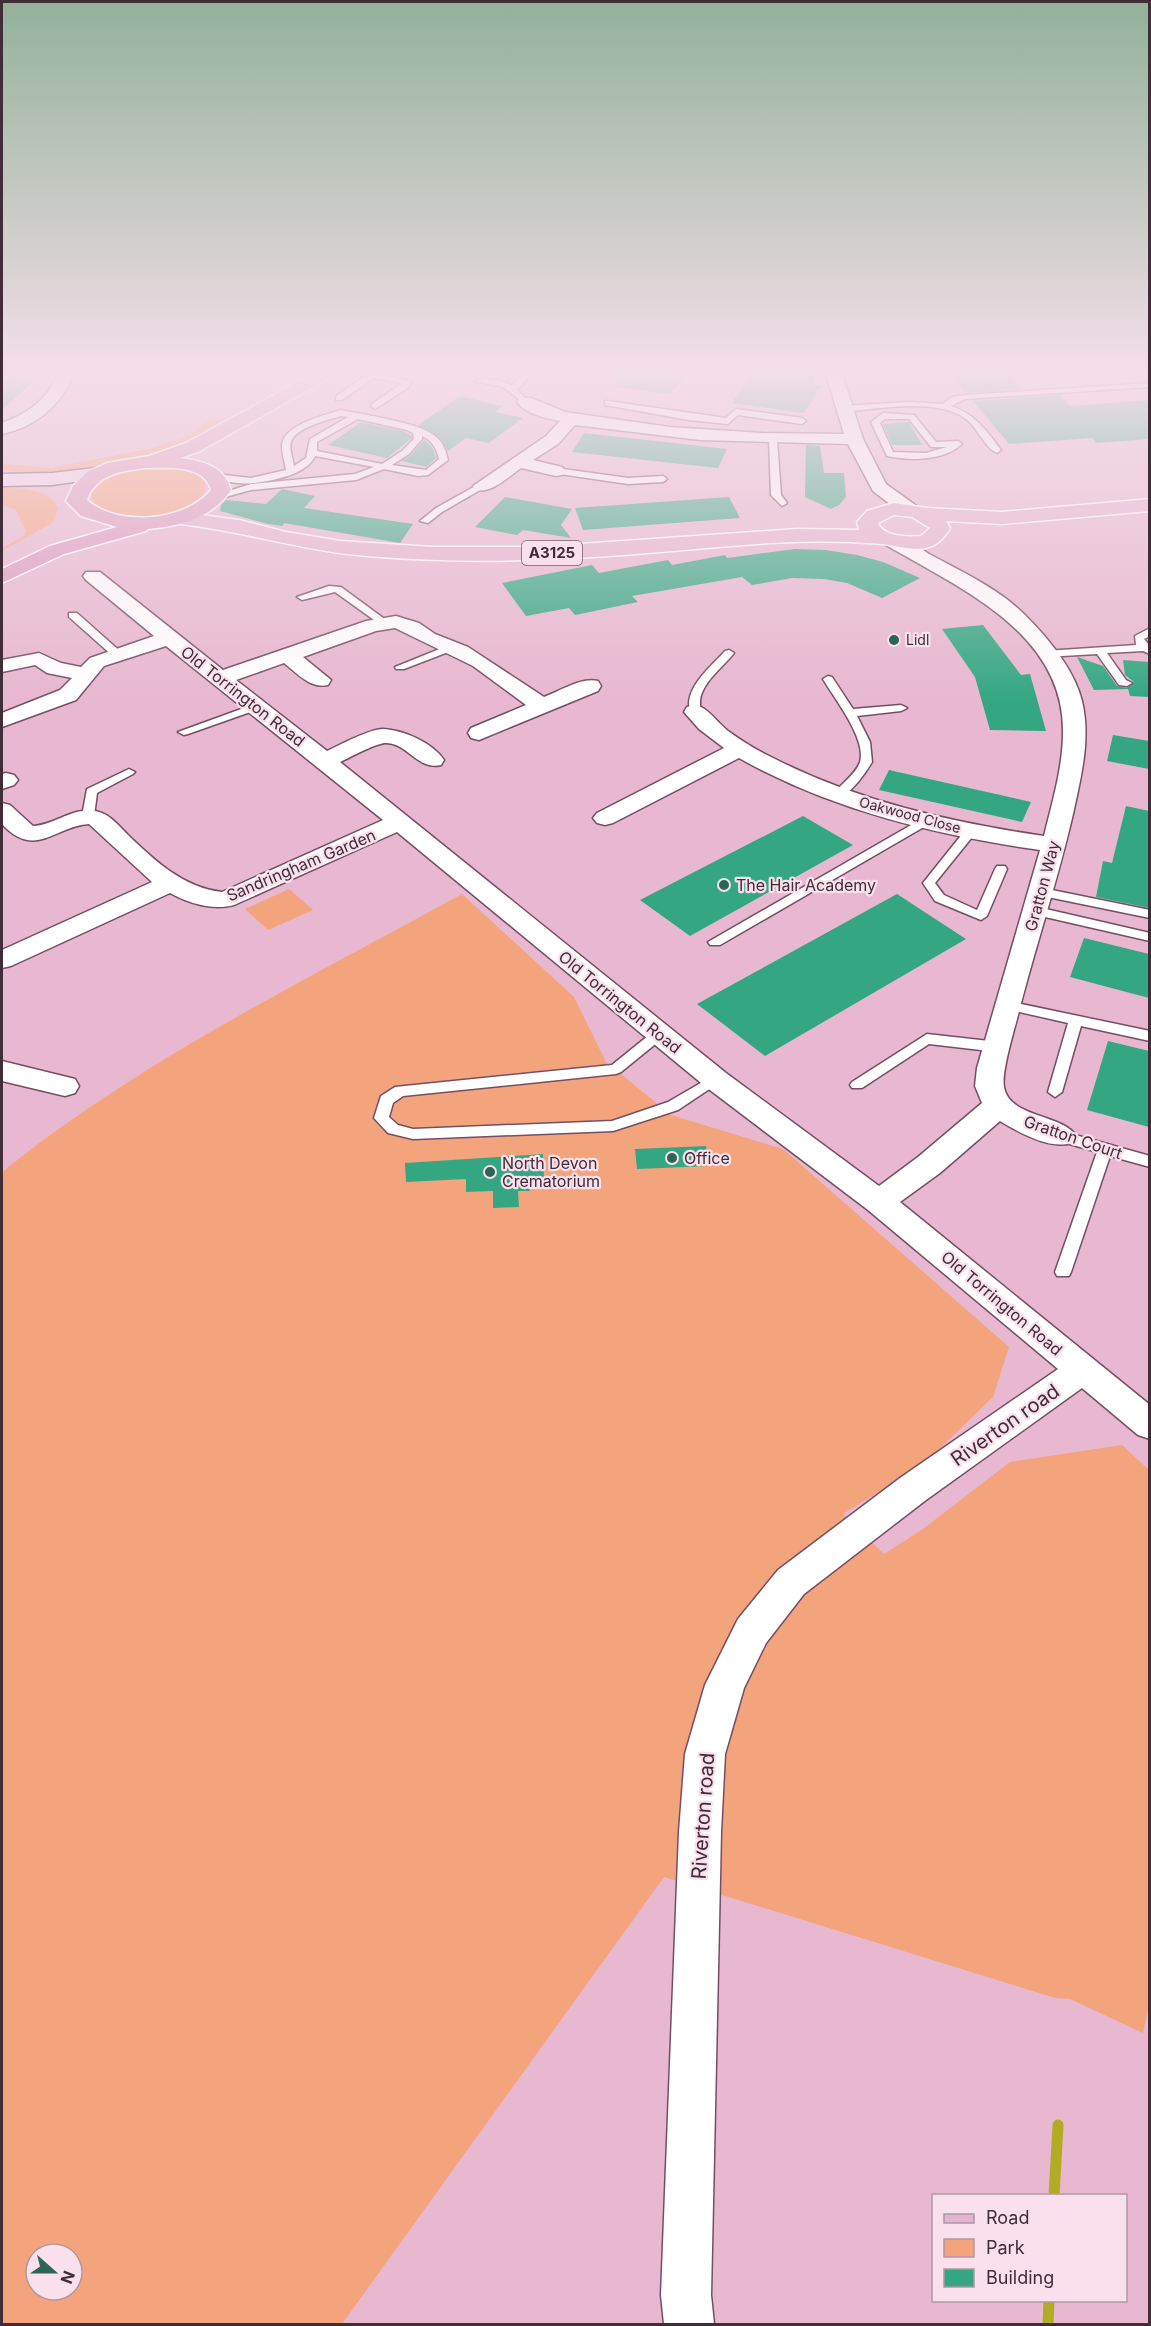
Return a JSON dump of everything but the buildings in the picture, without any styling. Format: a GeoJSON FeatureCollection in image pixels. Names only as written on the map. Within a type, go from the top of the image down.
{"type":"FeatureCollection","features":[{"type":"Feature","properties":{"kind":"highway"},"geometry":{"type":"LineString","coordinates":[[71,515],[78,491],[86,483]]}},
{"type":"Feature","properties":{"kind":"highway"},"geometry":{"type":"LineString","coordinates":[[210,483],[215,486]]}},
{"type":"Feature","properties":{"kind":"highway"},"geometry":{"type":"LineString","coordinates":[[2,577],[57,550],[199,512],[215,486],[215,483]]}},
{"type":"Feature","properties":{"kind":"highway"},"geometry":{"type":"LineString","coordinates":[[2,559],[71,515],[158,522]]}},
{"type":"Feature","properties":{"kind":"main road"},"geometry":{"type":"LineString","coordinates":[[11,483],[71,515]]}},
{"type":"Feature","properties":{"kind":"main road"},"geometry":{"type":"LineString","coordinates":[[215,486],[224,515],[237,525]]}},
{"type":"Feature","properties":{"kind":"main road"},"geometry":{"type":"LineString","coordinates":[[1002,518],[913,543],[878,529],[886,511],[1002,518],[1149,505]]}},
{"type":"Feature","properties":{"kind":"main road"},"geometry":{"type":"LineString","coordinates":[[917,512],[938,523],[940,528],[934,536]]}},
{"type":"Feature","properties":{"kind":"main road","name":"A3125"},"geometry":{"type":"LineString","coordinates":[[180,518],[237,525],[271,535],[377,551],[477,555],[589,551],[878,529]]}},
{"type":"Feature","properties":{"kind":"street"},"geometry":{"type":"LineString","coordinates":[[482,486],[488,483]]}},
{"type":"Feature","properties":{"kind":"street"},"geometry":{"type":"LineString","coordinates":[[876,483],[879,488],[878,529]]}},
{"type":"Feature","properties":{"kind":"street"},"geometry":{"type":"LineString","coordinates":[[879,488],[917,512]]}},
{"type":"Feature","properties":{"kind":"street","name":"Gratton Way"},"geometry":{"type":"LineString","coordinates":[[878,529],[1011,614],[1038,641],[1058,671],[1071,699],[1075,720],[1074,747],[1067,787],[1040,902],[1007,1005],[989,1085],[998,1106]]}},
{"type":"Feature","properties":{"kind":"street"},"geometry":{"type":"LineString","coordinates":[[934,536],[939,566]]}},
{"type":"Feature","properties":{"kind":"street","name":"Old Torrington Road"},"geometry":{"type":"LineString","coordinates":[[93,576],[324,760],[716,1080],[879,1202],[1149,1425]]}},
{"type":"Feature","properties":{"kind":"street"},"geometry":{"type":"LineString","coordinates":[[222,678],[385,623],[405,624],[428,638],[452,647],[480,662],[542,706]]}},
{"type":"Feature","properties":{"kind":"street"},"geometry":{"type":"LineString","coordinates":[[2,720],[68,695],[97,662],[169,638]]}},
{"type":"Feature","properties":{"kind":"street"},"geometry":{"type":"LineString","coordinates":[[287,655],[320,681]]}},
{"type":"Feature","properties":{"kind":"street"},"geometry":{"type":"LineString","coordinates":[[2,666],[24,659],[39,659],[55,668],[86,674]]}},
{"type":"Feature","properties":{"kind":"street"},"geometry":{"type":"LineString","coordinates":[[479,734],[590,686]]}},
{"type":"Feature","properties":{"kind":"street","name":"Oakwood Close"},"geometry":{"type":"LineString","coordinates":[[695,712],[708,727],[740,750],[788,774],[886,812],[971,831],[1053,845]]}},
{"type":"Feature","properties":{"kind":"street"},"geometry":{"type":"LineString","coordinates":[[324,760],[380,728],[407,742],[433,760]]}},
{"type":"Feature","properties":{"kind":"street"},"geometry":{"type":"LineString","coordinates":[[605,818],[740,750]]}},
{"type":"Feature","properties":{"kind":"street"},"geometry":{"type":"LineString","coordinates":[[2,810],[21,829],[31,833],[92,817]]}},
{"type":"Feature","properties":{"kind":"street","name":"Sandringham Garden"},"geometry":{"type":"LineString","coordinates":[[92,817],[168,884],[211,900],[225,900],[399,822]]}},
{"type":"Feature","properties":{"kind":"street"},"geometry":{"type":"LineString","coordinates":[[2,960],[168,884]]}},
{"type":"Feature","properties":{"kind":"street"},"geometry":{"type":"LineString","coordinates":[[2,1071],[65,1086]]}},
{"type":"Feature","properties":{"kind":"street"},"geometry":{"type":"LineString","coordinates":[[879,1202],[929,1165],[998,1106]]}},
{"type":"Feature","properties":{"kind":"street","name":"Gratton Court"},"geometry":{"type":"LineString","coordinates":[[998,1106],[1020,1120],[1061,1136]]}},
{"type":"Feature","properties":{"kind":"street","name":"Riverton road"},"geometry":{"type":"LineString","coordinates":[[689,2325],[686,2295],[700,1832],[705,1754],[725,1685],[752,1631],[791,1582],[913,1489],[1082,1370]]}},
{"type":"Feature","properties":{"kind":"lane"},"geometry":{"type":"LineString","coordinates":[[215,486],[240,483]]}},
{"type":"Feature","properties":{"kind":"lane"},"geometry":{"type":"LineString","coordinates":[[215,486],[251,487],[298,483]]}},
{"type":"Feature","properties":{"kind":"lane"},"geometry":{"type":"LineString","coordinates":[[775,483],[776,495],[782,503]]}},
{"type":"Feature","properties":{"kind":"lane"},"geometry":{"type":"LineString","coordinates":[[425,521],[439,510],[482,486]]}},
{"type":"Feature","properties":{"kind":"lane"},"geometry":{"type":"LineString","coordinates":[[302,597],[329,589],[337,590],[385,623]]}},
{"type":"Feature","properties":{"kind":"lane"},"geometry":{"type":"LineString","coordinates":[[73,615],[118,655]]}},
{"type":"Feature","properties":{"kind":"lane"},"geometry":{"type":"LineString","coordinates":[[1147,649],[1139,643],[1139,638],[1149,631]]}},
{"type":"Feature","properties":{"kind":"lane"},"geometry":{"type":"LineString","coordinates":[[400,667],[452,647]]}},
{"type":"Feature","properties":{"kind":"lane"},"geometry":{"type":"LineString","coordinates":[[1045,654],[1147,649]]}},
{"type":"Feature","properties":{"kind":"lane"},"geometry":{"type":"LineString","coordinates":[[1100,651],[1124,683],[1127,683]]}},
{"type":"Feature","properties":{"kind":"lane"},"geometry":{"type":"LineString","coordinates":[[695,712],[693,700],[697,692],[729,653]]}},
{"type":"Feature","properties":{"kind":"lane"},"geometry":{"type":"LineString","coordinates":[[828,679],[863,736],[867,753],[865,764],[839,794]]}},
{"type":"Feature","properties":{"kind":"lane"},"geometry":{"type":"LineString","coordinates":[[184,732],[255,707]]}},
{"type":"Feature","properties":{"kind":"lane"},"geometry":{"type":"LineString","coordinates":[[849,713],[901,708]]}},
{"type":"Feature","properties":{"kind":"lane"},"geometry":{"type":"LineString","coordinates":[[92,817],[91,791],[129,772]]}},
{"type":"Feature","properties":{"kind":"lane"},"geometry":{"type":"LineString","coordinates":[[715,942],[925,821]]}},
{"type":"Feature","properties":{"kind":"lane"},"geometry":{"type":"LineString","coordinates":[[971,831],[929,884],[939,898],[981,916],[1001,869]]}},
{"type":"Feature","properties":{"kind":"lane"},"geometry":{"type":"LineString","coordinates":[[1040,902],[1149,914]]}},
{"type":"Feature","properties":{"kind":"lane"},"geometry":{"type":"LineString","coordinates":[[1040,902],[1149,937]]}},
{"type":"Feature","properties":{"kind":"lane"},"geometry":{"type":"LineString","coordinates":[[1007,1005],[1149,1036]]}},
{"type":"Feature","properties":{"kind":"lane"},"geometry":{"type":"LineString","coordinates":[[1055,1092],[1076,1019]]}},
{"type":"Feature","properties":{"kind":"lane"},"geometry":{"type":"LineString","coordinates":[[659,1034],[616,1069],[400,1091],[386,1100],[381,1119],[393,1129],[412,1134],[613,1126],[673,1106],[716,1080]]}},
{"type":"Feature","properties":{"kind":"lane"},"geometry":{"type":"LineString","coordinates":[[857,1085],[927,1039],[998,1047]]}},
{"type":"Feature","properties":{"kind":"lane","name":"Gratton Court"},"geometry":{"type":"LineString","coordinates":[[1061,1136],[1149,1162]]}},
{"type":"Feature","properties":{"kind":"lane"},"geometry":{"type":"LineString","coordinates":[[1063,1272],[1105,1149]]}},
{"type":"Feature","properties":{"kind":"green space"},"geometry":{"type":"Polygon","coordinates":[[[100,483],[205,483],[205,492],[196,501],[183,508],[152,516],[135,517],[105,511],[94,504],[91,493],[100,483]]]}},
{"type":"Feature","properties":{"kind":"green space"},"geometry":{"type":"Polygon","coordinates":[[[2,487],[42,493],[54,501],[58,508],[55,519],[50,524],[2,551],[2,548],[23,537],[26,532],[16,510],[2,505],[2,487]]]}},
{"type":"Feature","properties":{"kind":"green space"},"geometry":{"type":"Polygon","coordinates":[[[289,889],[313,910],[268,930],[245,909],[289,889]]]}},
{"type":"Feature","properties":{"kind":"green space"},"geometry":{"type":"Polygon","coordinates":[[[462,894],[574,997],[606,1062],[671,1115],[783,1149],[1009,1347],[993,1397],[924,1464],[843,1514],[884,1554],[923,1529],[1010,1462],[1122,1445],[1149,1470],[1150,2000],[1143,2033],[1070,1999],[1055,1998],[664,1877],[342,2324],[2,2324],[2,1172],[55,1131],[111,1093],[167,1057],[462,894]]]}},
{"type":"Feature","properties":{"kind":"waterway"},"geometry":{"type":"LineString","coordinates":[[1054,2194],[1058,2125]]}},
{"type":"Feature","properties":{"kind":"waterway"},"geometry":{"type":"LineString","coordinates":[[1048,2324],[1049,2302]]}},
{"type":"Feature","properties":{"kind":"place","name":"Lidl"},"geometry":{"type":"Point","coordinates":[894,640]}},
{"type":"Feature","properties":{"kind":"place","name":"The Hair Academy"},"geometry":{"type":"Point","coordinates":[724,885]}},
{"type":"Feature","properties":{"kind":"place","name":"Office"},"geometry":{"type":"Point","coordinates":[672,1158]}},
{"type":"Feature","properties":{"kind":"place","name":"North Devon Crematorium"},"geometry":{"type":"Point","coordinates":[490,1172]}}]}
